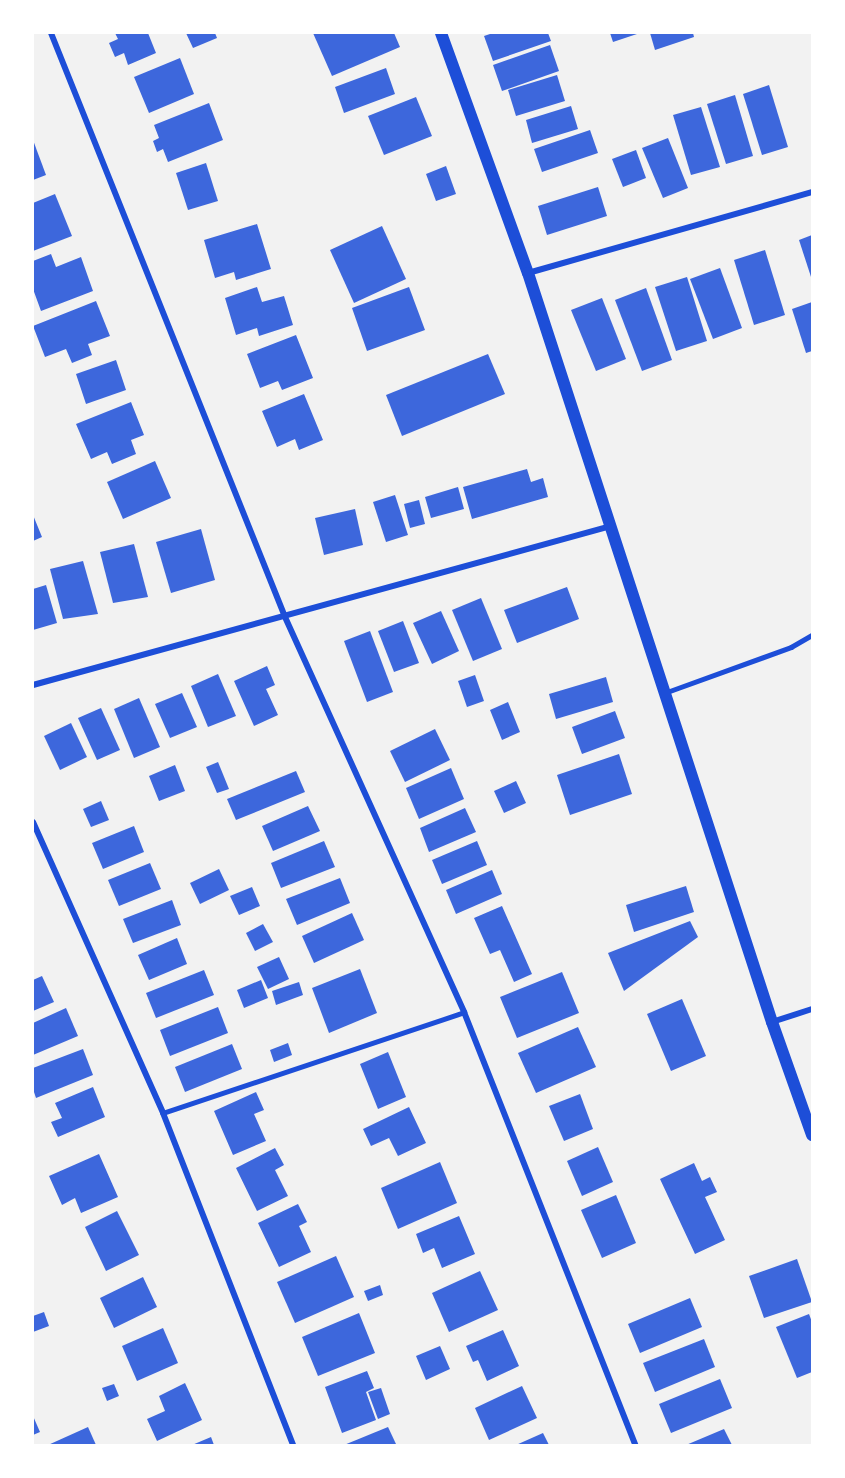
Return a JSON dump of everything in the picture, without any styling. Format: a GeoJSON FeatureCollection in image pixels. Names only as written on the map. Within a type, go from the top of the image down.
{"type":"FeatureCollection","features":[{"type":"Feature","properties":{"kind":"main road"},"geometry":{"type":"LineString","coordinates":[[441,33],[528,273],[772,1022],[812,1135]]}},
{"type":"Feature","properties":{"kind":"street"},"geometry":{"type":"LineString","coordinates":[[51,33],[285,617],[464,1012],[635,1445]]}},
{"type":"Feature","properties":{"kind":"street"},"geometry":{"type":"LineString","coordinates":[[528,273],[812,192]]}},
{"type":"Feature","properties":{"kind":"street"},"geometry":{"type":"LineString","coordinates":[[33,685],[612,526]]}},
{"type":"Feature","properties":{"kind":"street"},"geometry":{"type":"LineString","coordinates":[[33,822],[163,1113],[293,1445]]}},
{"type":"Feature","properties":{"kind":"street"},"geometry":{"type":"LineString","coordinates":[[772,1022],[812,1009]]}},
{"type":"Feature","properties":{"kind":"lane"},"geometry":{"type":"LineString","coordinates":[[664,693],[790,646],[812,634]]}},
{"type":"Feature","properties":{"kind":"lane"},"geometry":{"type":"LineString","coordinates":[[163,1113],[464,1012]]}},
{"type":"Feature","properties":{"kind":"building"},"geometry":{"type":"Polygon","coordinates":[[[115,33],[148,33],[156,53],[128,65],[124,53],[115,57],[109,43],[118,39],[115,33]]]}},
{"type":"Feature","properties":{"kind":"building"},"geometry":{"type":"Polygon","coordinates":[[[186,33],[215,33],[217,38],[193,48],[186,33]]]}},
{"type":"Feature","properties":{"kind":"building"},"geometry":{"type":"Polygon","coordinates":[[[313,33],[394,33],[400,47],[332,76],[313,33]]]}},
{"type":"Feature","properties":{"kind":"building"},"geometry":{"type":"Polygon","coordinates":[[[493,33],[548,33],[551,41],[493,61],[484,36],[493,33]]]}},
{"type":"Feature","properties":{"kind":"building"},"geometry":{"type":"Polygon","coordinates":[[[610,33],[640,33],[613,42],[610,33]]]}},
{"type":"Feature","properties":{"kind":"building"},"geometry":{"type":"Polygon","coordinates":[[[650,33],[693,33],[694,37],[655,50],[650,33]]]}},
{"type":"Feature","properties":{"kind":"building"},"geometry":{"type":"Polygon","coordinates":[[[550,45],[559,71],[502,91],[493,65],[550,45]]]}},
{"type":"Feature","properties":{"kind":"building"},"geometry":{"type":"Polygon","coordinates":[[[180,58],[194,94],[149,113],[134,77],[180,58]]]}},
{"type":"Feature","properties":{"kind":"building"},"geometry":{"type":"Polygon","coordinates":[[[386,68],[395,94],[344,113],[335,87],[386,68]]]}},
{"type":"Feature","properties":{"kind":"building"},"geometry":{"type":"Polygon","coordinates":[[[557,75],[565,101],[516,116],[508,90],[557,75]]]}},
{"type":"Feature","properties":{"kind":"building"},"geometry":{"type":"Polygon","coordinates":[[[769,85],[788,147],[762,155],[743,94],[769,85]]]}},
{"type":"Feature","properties":{"kind":"building"},"geometry":{"type":"Polygon","coordinates":[[[735,95],[753,156],[726,164],[707,104],[735,95]]]}},
{"type":"Feature","properties":{"kind":"building"},"geometry":{"type":"Polygon","coordinates":[[[416,97],[432,136],[384,155],[368,116],[416,97]]]}},
{"type":"Feature","properties":{"kind":"building"},"geometry":{"type":"Polygon","coordinates":[[[209,103],[223,140],[168,162],[163,149],[157,152],[153,141],[159,138],[154,125],[209,103]]]}},
{"type":"Feature","properties":{"kind":"building"},"geometry":{"type":"Polygon","coordinates":[[[571,106],[578,129],[532,143],[526,120],[571,106]]]}},
{"type":"Feature","properties":{"kind":"building"},"geometry":{"type":"Polygon","coordinates":[[[701,107],[720,167],[691,175],[673,115],[701,107]]]}},
{"type":"Feature","properties":{"kind":"building"},"geometry":{"type":"Polygon","coordinates":[[[590,130],[598,153],[542,172],[534,149],[590,130]]]}},
{"type":"Feature","properties":{"kind":"building"},"geometry":{"type":"Polygon","coordinates":[[[668,138],[688,188],[663,198],[642,148],[668,138]]]}},
{"type":"Feature","properties":{"kind":"building"},"geometry":{"type":"Polygon","coordinates":[[[33,140],[46,175],[33,180],[33,140]]]}},
{"type":"Feature","properties":{"kind":"building"},"geometry":{"type":"Polygon","coordinates":[[[636,150],[646,178],[623,187],[612,159],[636,150]]]}},
{"type":"Feature","properties":{"kind":"building"},"geometry":{"type":"Polygon","coordinates":[[[206,163],[218,201],[188,210],[176,173],[206,163]]]}},
{"type":"Feature","properties":{"kind":"building"},"geometry":{"type":"Polygon","coordinates":[[[446,166],[456,194],[436,201],[426,174],[446,166]]]}},
{"type":"Feature","properties":{"kind":"building"},"geometry":{"type":"Polygon","coordinates":[[[598,187],[607,216],[547,235],[538,206],[598,187]]]}},
{"type":"Feature","properties":{"kind":"building"},"geometry":{"type":"Polygon","coordinates":[[[55,194],[72,236],[33,251],[33,203],[55,194]]]}},
{"type":"Feature","properties":{"kind":"building"},"geometry":{"type":"Polygon","coordinates":[[[257,224],[271,269],[236,280],[234,272],[215,278],[204,240],[257,224]]]}},
{"type":"Feature","properties":{"kind":"building"},"geometry":{"type":"Polygon","coordinates":[[[382,226],[406,279],[354,303],[330,250],[382,226]]]}},
{"type":"Feature","properties":{"kind":"building"},"geometry":{"type":"Polygon","coordinates":[[[812,235],[812,280],[799,240],[812,235]]]}},
{"type":"Feature","properties":{"kind":"building"},"geometry":{"type":"Polygon","coordinates":[[[765,250],[785,315],[754,325],[734,260],[765,250]]]}},
{"type":"Feature","properties":{"kind":"building"},"geometry":{"type":"Polygon","coordinates":[[[51,254],[56,267],[81,257],[93,291],[41,311],[33,289],[33,261],[51,254]]]}},
{"type":"Feature","properties":{"kind":"building"},"geometry":{"type":"Polygon","coordinates":[[[720,268],[742,328],[713,339],[690,279],[720,268]]]}},
{"type":"Feature","properties":{"kind":"building"},"geometry":{"type":"Polygon","coordinates":[[[687,277],[707,341],[676,351],[655,287],[687,277]]]}},
{"type":"Feature","properties":{"kind":"building"},"geometry":{"type":"Polygon","coordinates":[[[257,287],[262,302],[284,296],[293,325],[259,336],[257,328],[236,335],[225,298],[257,287]]]}},
{"type":"Feature","properties":{"kind":"building"},"geometry":{"type":"Polygon","coordinates":[[[409,287],[425,330],[367,351],[352,308],[409,287]]]}},
{"type":"Feature","properties":{"kind":"building"},"geometry":{"type":"Polygon","coordinates":[[[646,288],[672,360],[642,371],[615,300],[646,288]]]}},
{"type":"Feature","properties":{"kind":"building"},"geometry":{"type":"Polygon","coordinates":[[[602,298],[626,359],[596,371],[571,310],[602,298]]]}},
{"type":"Feature","properties":{"kind":"building"},"geometry":{"type":"Polygon","coordinates":[[[96,301],[110,336],[88,344],[92,355],[72,363],[66,349],[45,357],[33,326],[96,301]]]}},
{"type":"Feature","properties":{"kind":"building"},"geometry":{"type":"Polygon","coordinates":[[[812,302],[812,351],[806,353],[792,309],[812,302]]]}},
{"type":"Feature","properties":{"kind":"building"},"geometry":{"type":"Polygon","coordinates":[[[296,335],[313,378],[282,390],[278,381],[260,388],[247,354],[296,335]]]}},
{"type":"Feature","properties":{"kind":"building"},"geometry":{"type":"Polygon","coordinates":[[[488,354],[505,394],[402,436],[386,395],[488,354]]]}},
{"type":"Feature","properties":{"kind":"building"},"geometry":{"type":"Polygon","coordinates":[[[116,360],[126,390],[86,404],[76,374],[116,360]]]}},
{"type":"Feature","properties":{"kind":"building"},"geometry":{"type":"Polygon","coordinates":[[[304,394],[323,440],[299,450],[295,439],[277,447],[262,411],[304,394]]]}},
{"type":"Feature","properties":{"kind":"building"},"geometry":{"type":"Polygon","coordinates":[[[131,402],[144,435],[131,440],[136,454],[112,464],[107,452],[91,459],[76,424],[131,402]]]}},
{"type":"Feature","properties":{"kind":"building"},"geometry":{"type":"Polygon","coordinates":[[[155,461],[171,498],[123,519],[107,482],[155,461]]]}},
{"type":"Feature","properties":{"kind":"building"},"geometry":{"type":"Polygon","coordinates":[[[527,469],[531,482],[543,478],[548,497],[472,519],[463,487],[527,469]]]}},
{"type":"Feature","properties":{"kind":"building"},"geometry":{"type":"Polygon","coordinates":[[[458,487],[464,509],[431,518],[425,497],[458,487]]]}},
{"type":"Feature","properties":{"kind":"building"},"geometry":{"type":"Polygon","coordinates":[[[395,495],[408,535],[386,542],[373,502],[395,495]]]}},
{"type":"Feature","properties":{"kind":"building"},"geometry":{"type":"Polygon","coordinates":[[[419,500],[425,524],[410,528],[404,504],[419,500]]]}},
{"type":"Feature","properties":{"kind":"building"},"geometry":{"type":"Polygon","coordinates":[[[355,509],[363,545],[324,555],[315,518],[355,509]]]}},
{"type":"Feature","properties":{"kind":"building"},"geometry":{"type":"Polygon","coordinates":[[[33,515],[42,537],[33,541],[33,515]]]}},
{"type":"Feature","properties":{"kind":"building"},"geometry":{"type":"Polygon","coordinates":[[[201,529],[215,580],[171,593],[156,542],[201,529]]]}},
{"type":"Feature","properties":{"kind":"building"},"geometry":{"type":"Polygon","coordinates":[[[134,544],[148,597],[113,603],[100,552],[134,544]]]}},
{"type":"Feature","properties":{"kind":"building"},"geometry":{"type":"Polygon","coordinates":[[[83,561],[98,614],[63,619],[50,569],[83,561]]]}},
{"type":"Feature","properties":{"kind":"building"},"geometry":{"type":"Polygon","coordinates":[[[46,585],[57,623],[33,630],[33,589],[46,585]]]}},
{"type":"Feature","properties":{"kind":"building"},"geometry":{"type":"Polygon","coordinates":[[[567,587],[579,619],[517,643],[504,610],[567,587]]]}},
{"type":"Feature","properties":{"kind":"building"},"geometry":{"type":"Polygon","coordinates":[[[481,598],[502,649],[473,661],[452,610],[481,598]]]}},
{"type":"Feature","properties":{"kind":"building"},"geometry":{"type":"Polygon","coordinates":[[[441,611],[459,651],[432,664],[413,623],[441,611]]]}},
{"type":"Feature","properties":{"kind":"building"},"geometry":{"type":"Polygon","coordinates":[[[403,621],[419,663],[394,672],[378,631],[403,621]]]}},
{"type":"Feature","properties":{"kind":"building"},"geometry":{"type":"Polygon","coordinates":[[[370,631],[393,692],[367,702],[344,641],[370,631]]]}},
{"type":"Feature","properties":{"kind":"building"},"geometry":{"type":"Polygon","coordinates":[[[267,666],[275,685],[266,689],[278,715],[254,726],[234,681],[267,666]]]}},
{"type":"Feature","properties":{"kind":"building"},"geometry":{"type":"Polygon","coordinates":[[[218,674],[236,716],[208,727],[191,686],[218,674]]]}},
{"type":"Feature","properties":{"kind":"building"},"geometry":{"type":"Polygon","coordinates":[[[475,675],[484,701],[467,707],[458,681],[475,675]]]}},
{"type":"Feature","properties":{"kind":"building"},"geometry":{"type":"Polygon","coordinates":[[[606,677],[613,702],[556,719],[549,694],[606,677]]]}},
{"type":"Feature","properties":{"kind":"building"},"geometry":{"type":"Polygon","coordinates":[[[182,693],[197,727],[170,738],[155,704],[182,693]]]}},
{"type":"Feature","properties":{"kind":"building"},"geometry":{"type":"Polygon","coordinates":[[[139,698],[160,747],[134,758],[114,709],[139,698]]]}},
{"type":"Feature","properties":{"kind":"building"},"geometry":{"type":"Polygon","coordinates":[[[508,702],[520,732],[502,740],[490,710],[508,702]]]}},
{"type":"Feature","properties":{"kind":"building"},"geometry":{"type":"Polygon","coordinates":[[[101,708],[120,750],[97,760],[78,718],[101,708]]]}},
{"type":"Feature","properties":{"kind":"building"},"geometry":{"type":"Polygon","coordinates":[[[615,711],[625,738],[582,754],[572,727],[615,711]]]}},
{"type":"Feature","properties":{"kind":"building"},"geometry":{"type":"Polygon","coordinates":[[[71,723],[87,757],[60,770],[44,736],[71,723]]]}},
{"type":"Feature","properties":{"kind":"building"},"geometry":{"type":"Polygon","coordinates":[[[435,729],[450,760],[405,782],[390,751],[435,729]]]}},
{"type":"Feature","properties":{"kind":"building"},"geometry":{"type":"Polygon","coordinates":[[[619,754],[632,794],[570,815],[557,775],[619,754]]]}},
{"type":"Feature","properties":{"kind":"building"},"geometry":{"type":"Polygon","coordinates":[[[218,762],[229,789],[217,793],[206,767],[218,762]]]}},
{"type":"Feature","properties":{"kind":"building"},"geometry":{"type":"Polygon","coordinates":[[[175,765],[185,791],[159,801],[149,776],[175,765]]]}},
{"type":"Feature","properties":{"kind":"building"},"geometry":{"type":"Polygon","coordinates":[[[451,768],[464,799],[419,819],[406,788],[451,768]]]}},
{"type":"Feature","properties":{"kind":"building"},"geometry":{"type":"Polygon","coordinates":[[[296,771],[305,792],[236,820],[227,799],[296,771]]]}},
{"type":"Feature","properties":{"kind":"building"},"geometry":{"type":"Polygon","coordinates":[[[516,781],[526,803],[504,813],[494,791],[516,781]]]}},
{"type":"Feature","properties":{"kind":"building"},"geometry":{"type":"Polygon","coordinates":[[[101,801],[109,820],[91,827],[83,809],[101,801]]]}},
{"type":"Feature","properties":{"kind":"building"},"geometry":{"type":"Polygon","coordinates":[[[308,806],[320,831],[273,851],[262,826],[308,806]]]}},
{"type":"Feature","properties":{"kind":"building"},"geometry":{"type":"Polygon","coordinates":[[[465,808],[476,832],[429,852],[420,828],[465,808]]]}},
{"type":"Feature","properties":{"kind":"building"},"geometry":{"type":"Polygon","coordinates":[[[134,826],[144,852],[103,869],[92,843],[134,826]]]}},
{"type":"Feature","properties":{"kind":"building"},"geometry":{"type":"Polygon","coordinates":[[[324,841],[335,867],[281,888],[271,863],[324,841]]]}},
{"type":"Feature","properties":{"kind":"building"},"geometry":{"type":"Polygon","coordinates":[[[477,841],[487,865],[442,884],[432,860],[477,841]]]}},
{"type":"Feature","properties":{"kind":"building"},"geometry":{"type":"Polygon","coordinates":[[[150,863],[161,889],[119,906],[108,880],[150,863]]]}},
{"type":"Feature","properties":{"kind":"building"},"geometry":{"type":"Polygon","coordinates":[[[219,869],[229,890],[200,904],[190,883],[219,869]]]}},
{"type":"Feature","properties":{"kind":"building"},"geometry":{"type":"Polygon","coordinates":[[[492,870],[502,894],[456,914],[446,890],[492,870]]]}},
{"type":"Feature","properties":{"kind":"building"},"geometry":{"type":"Polygon","coordinates":[[[340,878],[350,903],[297,925],[286,899],[340,878]]]}},
{"type":"Feature","properties":{"kind":"building"},"geometry":{"type":"Polygon","coordinates":[[[686,886],[694,912],[634,932],[626,905],[686,886]]]}},
{"type":"Feature","properties":{"kind":"building"},"geometry":{"type":"Polygon","coordinates":[[[252,887],[260,906],[239,915],[230,896],[252,887]]]}},
{"type":"Feature","properties":{"kind":"building"},"geometry":{"type":"Polygon","coordinates":[[[172,900],[181,925],[133,943],[123,919],[172,900]]]}},
{"type":"Feature","properties":{"kind":"building"},"geometry":{"type":"Polygon","coordinates":[[[502,906],[532,974],[514,982],[500,950],[490,954],[474,918],[502,906]]]}},
{"type":"Feature","properties":{"kind":"building"},"geometry":{"type":"Polygon","coordinates":[[[352,913],[364,940],[314,963],[302,936],[352,913]]]}},
{"type":"Feature","properties":{"kind":"building"},"geometry":{"type":"Polygon","coordinates":[[[690,921],[698,937],[624,991],[608,953],[690,921]]]}},
{"type":"Feature","properties":{"kind":"building"},"geometry":{"type":"Polygon","coordinates":[[[263,924],[273,942],[255,951],[246,933],[263,924]]]}},
{"type":"Feature","properties":{"kind":"building"},"geometry":{"type":"Polygon","coordinates":[[[177,938],[187,964],[149,980],[138,955],[177,938]]]}},
{"type":"Feature","properties":{"kind":"building"},"geometry":{"type":"Polygon","coordinates":[[[279,957],[289,979],[268,989],[257,967],[279,957]]]}},
{"type":"Feature","properties":{"kind":"building"},"geometry":{"type":"Polygon","coordinates":[[[360,969],[377,1013],[329,1033],[312,988],[360,969]]]}},
{"type":"Feature","properties":{"kind":"building"},"geometry":{"type":"Polygon","coordinates":[[[204,970],[214,995],[156,1018],[146,993],[204,970]]]}},
{"type":"Feature","properties":{"kind":"building"},"geometry":{"type":"Polygon","coordinates":[[[562,972],[579,1013],[517,1038],[500,997],[562,972]]]}},
{"type":"Feature","properties":{"kind":"building"},"geometry":{"type":"Polygon","coordinates":[[[42,976],[54,1002],[33,1011],[33,980],[42,976]]]}},
{"type":"Feature","properties":{"kind":"building"},"geometry":{"type":"Polygon","coordinates":[[[261,980],[268,998],[244,1008],[237,990],[261,980]]]}},
{"type":"Feature","properties":{"kind":"building"},"geometry":{"type":"Polygon","coordinates":[[[299,982],[303,995],[276,1005],[272,991],[299,982]]]}},
{"type":"Feature","properties":{"kind":"building"},"geometry":{"type":"Polygon","coordinates":[[[682,999],[706,1056],[671,1071],[647,1014],[682,999]]]}},
{"type":"Feature","properties":{"kind":"building"},"geometry":{"type":"Polygon","coordinates":[[[218,1007],[228,1033],[170,1056],[160,1030],[218,1007]]]}},
{"type":"Feature","properties":{"kind":"building"},"geometry":{"type":"Polygon","coordinates":[[[66,1008],[78,1036],[33,1055],[33,1023],[66,1008]]]}},
{"type":"Feature","properties":{"kind":"building"},"geometry":{"type":"Polygon","coordinates":[[[578,1027],[596,1067],[536,1093],[518,1053],[578,1027]]]}},
{"type":"Feature","properties":{"kind":"building"},"geometry":{"type":"Polygon","coordinates":[[[288,1043],[292,1055],[274,1062],[270,1050],[288,1043]]]}},
{"type":"Feature","properties":{"kind":"building"},"geometry":{"type":"Polygon","coordinates":[[[232,1044],[242,1069],[185,1092],[175,1067],[232,1044]]]}},
{"type":"Feature","properties":{"kind":"building"},"geometry":{"type":"Polygon","coordinates":[[[83,1049],[93,1075],[36,1098],[33,1089],[33,1068],[83,1049]]]}},
{"type":"Feature","properties":{"kind":"building"},"geometry":{"type":"Polygon","coordinates":[[[388,1052],[406,1097],[378,1109],[360,1064],[388,1052]]]}},
{"type":"Feature","properties":{"kind":"building"},"geometry":{"type":"Polygon","coordinates":[[[93,1087],[105,1117],[58,1137],[51,1122],[62,1118],[55,1103],[93,1087]]]}},
{"type":"Feature","properties":{"kind":"building"},"geometry":{"type":"Polygon","coordinates":[[[256,1092],[264,1110],[254,1114],[266,1141],[233,1155],[214,1111],[256,1092]]]}},
{"type":"Feature","properties":{"kind":"building"},"geometry":{"type":"Polygon","coordinates":[[[580,1094],[593,1129],[564,1141],[549,1106],[580,1094]]]}},
{"type":"Feature","properties":{"kind":"building"},"geometry":{"type":"Polygon","coordinates":[[[409,1107],[426,1143],[398,1156],[389,1138],[371,1146],[363,1129],[409,1107]]]}},
{"type":"Feature","properties":{"kind":"building"},"geometry":{"type":"Polygon","coordinates":[[[598,1147],[613,1182],[582,1196],[567,1161],[598,1147]]]}},
{"type":"Feature","properties":{"kind":"building"},"geometry":{"type":"Polygon","coordinates":[[[275,1148],[284,1165],[275,1170],[288,1196],[257,1211],[236,1168],[275,1148]]]}},
{"type":"Feature","properties":{"kind":"building"},"geometry":{"type":"Polygon","coordinates":[[[99,1154],[118,1197],[81,1213],[75,1198],[62,1205],[49,1176],[99,1154]]]}},
{"type":"Feature","properties":{"kind":"building"},"geometry":{"type":"Polygon","coordinates":[[[440,1162],[457,1203],[398,1229],[381,1188],[440,1162]]]}},
{"type":"Feature","properties":{"kind":"building"},"geometry":{"type":"Polygon","coordinates":[[[694,1163],[702,1181],[710,1177],[717,1192],[705,1197],[725,1240],[695,1254],[660,1179],[694,1163]]]}},
{"type":"Feature","properties":{"kind":"building"},"geometry":{"type":"Polygon","coordinates":[[[616,1195],[636,1243],[602,1258],[581,1210],[616,1195]]]}},
{"type":"Feature","properties":{"kind":"building"},"geometry":{"type":"Polygon","coordinates":[[[298,1204],[307,1222],[299,1226],[311,1252],[279,1267],[258,1223],[298,1204]]]}},
{"type":"Feature","properties":{"kind":"building"},"geometry":{"type":"Polygon","coordinates":[[[117,1211],[139,1255],[106,1271],[85,1227],[117,1211]]]}},
{"type":"Feature","properties":{"kind":"building"},"geometry":{"type":"Polygon","coordinates":[[[459,1216],[475,1254],[442,1268],[434,1248],[423,1253],[416,1234],[459,1216]]]}},
{"type":"Feature","properties":{"kind":"building"},"geometry":{"type":"Polygon","coordinates":[[[336,1256],[354,1297],[295,1323],[277,1282],[336,1256]]]}},
{"type":"Feature","properties":{"kind":"building"},"geometry":{"type":"Polygon","coordinates":[[[797,1259],[812,1302],[764,1318],[749,1276],[797,1259]]]}},
{"type":"Feature","properties":{"kind":"building"},"geometry":{"type":"Polygon","coordinates":[[[480,1271],[498,1310],[449,1332],[432,1293],[480,1271]]]}},
{"type":"Feature","properties":{"kind":"building"},"geometry":{"type":"Polygon","coordinates":[[[143,1277],[157,1307],[114,1328],[100,1298],[143,1277]]]}},
{"type":"Feature","properties":{"kind":"building"},"geometry":{"type":"Polygon","coordinates":[[[380,1285],[383,1295],[368,1301],[364,1291],[380,1285]]]}},
{"type":"Feature","properties":{"kind":"building"},"geometry":{"type":"Polygon","coordinates":[[[690,1298],[702,1327],[640,1353],[628,1324],[690,1298]]]}},
{"type":"Feature","properties":{"kind":"building"},"geometry":{"type":"Polygon","coordinates":[[[44,1312],[49,1326],[33,1332],[33,1316],[44,1312]]]}},
{"type":"Feature","properties":{"kind":"building"},"geometry":{"type":"Polygon","coordinates":[[[359,1313],[375,1353],[318,1376],[302,1337],[359,1313]]]}},
{"type":"Feature","properties":{"kind":"building"},"geometry":{"type":"Polygon","coordinates":[[[809,1314],[812,1322],[812,1372],[797,1378],[776,1327],[809,1314]]]}},
{"type":"Feature","properties":{"kind":"building"},"geometry":{"type":"Polygon","coordinates":[[[163,1328],[178,1363],[137,1381],[122,1346],[163,1328]]]}},
{"type":"Feature","properties":{"kind":"building"},"geometry":{"type":"Polygon","coordinates":[[[503,1330],[519,1366],[487,1381],[478,1360],[473,1362],[466,1346],[503,1330]]]}},
{"type":"Feature","properties":{"kind":"building"},"geometry":{"type":"Polygon","coordinates":[[[704,1339],[715,1367],[655,1392],[643,1363],[704,1339]]]}},
{"type":"Feature","properties":{"kind":"building"},"geometry":{"type":"Polygon","coordinates":[[[440,1346],[450,1369],[426,1380],[416,1356],[440,1346]]]}},
{"type":"Feature","properties":{"kind":"building"},"geometry":{"type":"Polygon","coordinates":[[[367,1371],[374,1388],[366,1392],[376,1420],[342,1433],[325,1387],[367,1371]]]}},
{"type":"Feature","properties":{"kind":"building"},"geometry":{"type":"Polygon","coordinates":[[[720,1379],[732,1408],[671,1433],[659,1404],[720,1379]]]}},
{"type":"Feature","properties":{"kind":"building"},"geometry":{"type":"Polygon","coordinates":[[[185,1383],[202,1420],[157,1441],[147,1419],[165,1411],[159,1396],[185,1383]]]}},
{"type":"Feature","properties":{"kind":"building"},"geometry":{"type":"Polygon","coordinates":[[[114,1384],[119,1396],[107,1401],[102,1388],[114,1384]]]}},
{"type":"Feature","properties":{"kind":"building"},"geometry":{"type":"Polygon","coordinates":[[[522,1386],[537,1418],[489,1440],[475,1408],[522,1386]]]}},
{"type":"Feature","properties":{"kind":"building"},"geometry":{"type":"Polygon","coordinates":[[[381,1388],[390,1414],[378,1419],[368,1392],[381,1388]]]}},
{"type":"Feature","properties":{"kind":"building"},"geometry":{"type":"Polygon","coordinates":[[[33,1416],[40,1432],[33,1435],[33,1416]]]}},
{"type":"Feature","properties":{"kind":"building"},"geometry":{"type":"Polygon","coordinates":[[[88,1427],[96,1445],[48,1445],[88,1427]]]}},
{"type":"Feature","properties":{"kind":"building"},"geometry":{"type":"Polygon","coordinates":[[[388,1427],[396,1444],[344,1445],[388,1427]]]}},
{"type":"Feature","properties":{"kind":"building"},"geometry":{"type":"Polygon","coordinates":[[[724,1429],[732,1445],[686,1445],[724,1429]]]}},
{"type":"Feature","properties":{"kind":"building"},"geometry":{"type":"Polygon","coordinates":[[[543,1433],[549,1445],[516,1445],[543,1433]]]}},
{"type":"Feature","properties":{"kind":"building"},"geometry":{"type":"Polygon","coordinates":[[[211,1437],[214,1445],[192,1445],[211,1437]]]}}]}
